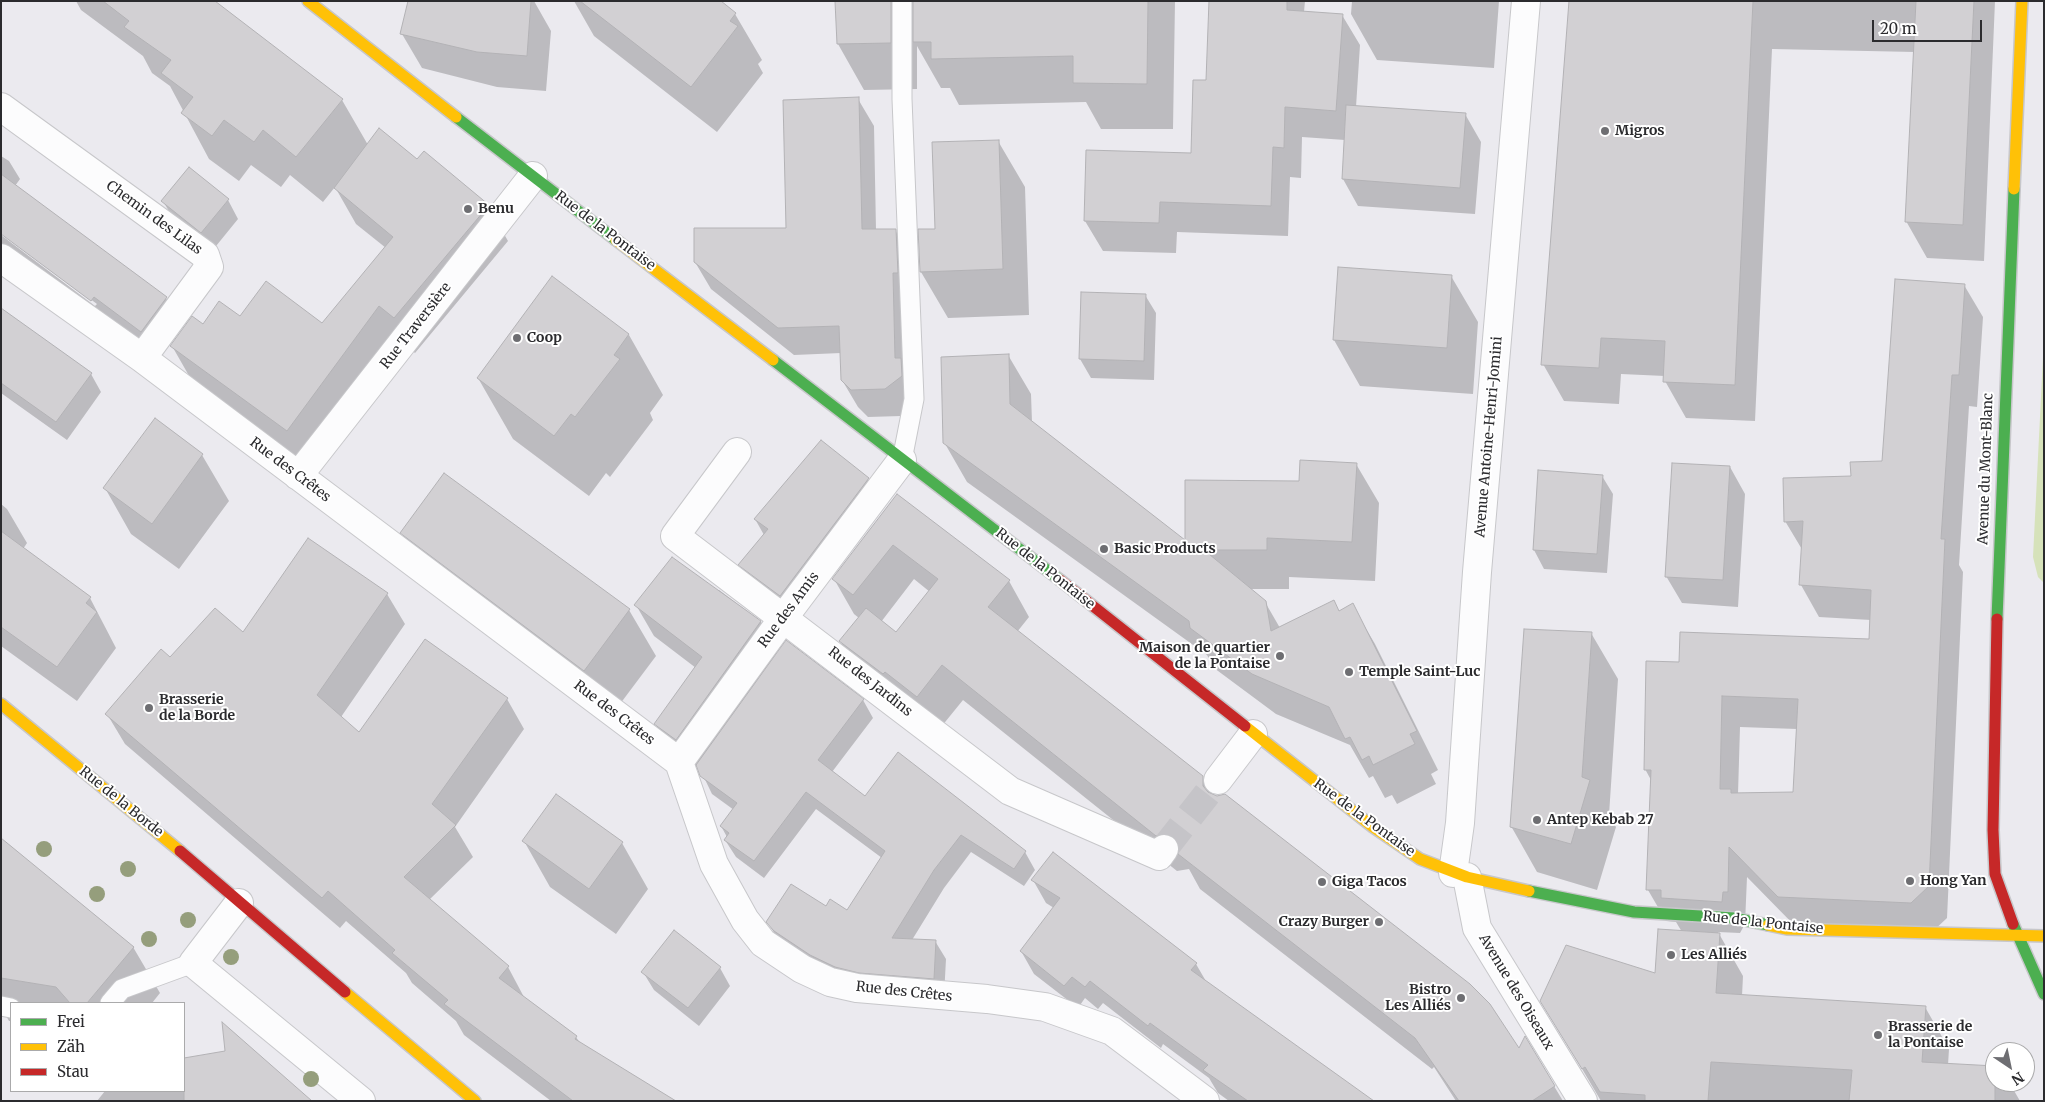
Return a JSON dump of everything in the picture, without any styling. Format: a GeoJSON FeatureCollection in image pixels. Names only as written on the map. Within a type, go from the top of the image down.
{"type":"FeatureCollection","features":[{"type":"Feature","properties":{"kind":"street","name":"Rue de la Pontaise"},"geometry":{"type":"LineString","coordinates":[[308,1],[1025,553],[1387,838],[1420,859],[1460,875],[1532,892],[1634,912],[1734,918],[1787,928],[2044,936]]}},
{"type":"Feature","properties":{"kind":"street","name":"Avenue Antoine-Henri-Jomini"},"geometry":{"type":"LineString","coordinates":[[1460,875],[1460,823],[1478,562],[1526,1]]}},
{"type":"Feature","properties":{"kind":"street","name":"Avenue du Mont-Blanc"},"geometry":{"type":"LineString","coordinates":[[2022,1],[1998,547],[1993,830],[1995,874],[2017,935],[2044,994]]}},
{"type":"Feature","properties":{"kind":"street","name":"Chemin des Lilas"},"geometry":{"type":"LineString","coordinates":[[1,107],[206,255],[209,267],[142,358]]}},
{"type":"Feature","properties":{"kind":"street","name":"Rue Traversière"},"geometry":{"type":"LineString","coordinates":[[298,476],[533,176]]}},
{"type":"Feature","properties":{"kind":"street","name":"Rue des Crêtes"},"geometry":{"type":"LineString","coordinates":[[1,258],[142,358],[679,762],[714,864],[744,920],[763,942],[802,969],[830,982],[857,988],[987,999],[1045,1007],[1112,1031],[1205,1101]]}},
{"type":"Feature","properties":{"kind":"street","name":"Rue des Jardins"},"geometry":{"type":"LineString","coordinates":[[738,452],[675,536],[784,616],[1010,790],[1159,856],[1164,849]]}},
{"type":"Feature","properties":{"kind":"street","name":"Rue des Amis"},"geometry":{"type":"LineString","coordinates":[[679,762],[784,616],[902,460]]}},
{"type":"Feature","properties":{"kind":"street","name":"Rue de la Borde"},"geometry":{"type":"LineString","coordinates":[[1,704],[189,858],[239,904],[475,1101]]}},
{"type":"Feature","properties":{"kind":"street"},"geometry":{"type":"LineString","coordinates":[[1218,780],[1253,734]]}},
{"type":"Feature","properties":{"kind":"street","name":"Avenue des Oiseaux"},"geometry":{"type":"LineString","coordinates":[[1460,875],[1477,928],[1583,1101]]}},
{"type":"Feature","properties":{"kind":"street"},"geometry":{"type":"LineString","coordinates":[[239,904],[193,963],[362,1101]]}},
{"type":"Feature","properties":{"kind":"lane"},"geometry":{"type":"LineString","coordinates":[[902,1],[902,107],[914,399],[902,460]]}},
{"type":"Feature","properties":{"kind":"lane"},"geometry":{"type":"LineString","coordinates":[[111,1002],[122,989],[193,963]]}},
{"type":"Feature","properties":{"kind":"green space"},"geometry":{"type":"Polygon","coordinates":[[[2044,337],[2044,583],[2038,577],[2033,557],[2044,337]]]}},
{"type":"Feature","properties":{"kind":"building"},"geometry":{"type":"Polygon","coordinates":[[[103,1],[215,1],[343,99],[296,157],[263,130],[254,142],[224,120],[212,136],[181,113],[193,97],[161,73],[171,60],[124,27],[129,21],[103,1]]]}},
{"type":"Feature","properties":{"kind":"building"},"geometry":{"type":"Polygon","coordinates":[[[408,1],[531,1],[527,56],[477,52],[400,34],[408,1]]]}},
{"type":"Feature","properties":{"kind":"building"},"geometry":{"type":"Polygon","coordinates":[[[580,1],[721,1],[736,13],[730,21],[738,26],[691,87],[580,1]]]}},
{"type":"Feature","properties":{"kind":"building"},"geometry":{"type":"Polygon","coordinates":[[[835,1],[891,1],[891,43],[837,44],[835,1]]]}},
{"type":"Feature","properties":{"kind":"building"},"geometry":{"type":"Polygon","coordinates":[[[913,1],[1148,1],[1147,84],[1073,83],[1073,56],[931,59],[931,42],[913,42],[913,1]]]}},
{"type":"Feature","properties":{"kind":"building"},"geometry":{"type":"Polygon","coordinates":[[[1209,1],[1287,1],[1287,10],[1343,14],[1336,111],[1285,107],[1284,148],[1273,147],[1271,206],[1160,202],[1159,223],[1084,221],[1086,150],[1191,153],[1193,80],[1206,80],[1209,1]]]}},
{"type":"Feature","properties":{"kind":"building"},"geometry":{"type":"Polygon","coordinates":[[[1569,1],[1753,1],[1735,385],[1663,382],[1665,341],[1601,338],[1599,368],[1541,365],[1569,1]]]}},
{"type":"Feature","properties":{"kind":"building"},"geometry":{"type":"Polygon","coordinates":[[[1916,1],[1974,1],[1963,225],[1905,222],[1916,1]]]}},
{"type":"Feature","properties":{"kind":"building"},"geometry":{"type":"Polygon","coordinates":[[[859,97],[862,229],[896,229],[898,273],[893,273],[895,358],[901,358],[902,376],[885,389],[851,390],[841,380],[839,326],[778,328],[694,262],[694,228],[786,228],[783,100],[859,97]]]}},
{"type":"Feature","properties":{"kind":"building"},"geometry":{"type":"Polygon","coordinates":[[[1346,105],[1466,113],[1460,188],[1342,179],[1346,105]]]}},
{"type":"Feature","properties":{"kind":"building"},"geometry":{"type":"Polygon","coordinates":[[[379,128],[417,159],[424,151],[489,205],[394,318],[379,306],[287,431],[170,346],[192,316],[203,324],[219,301],[240,316],[266,281],[322,323],[393,237],[334,188],[379,128]]]}},
{"type":"Feature","properties":{"kind":"building"},"geometry":{"type":"Polygon","coordinates":[[[999,140],[1003,269],[920,272],[918,229],[935,229],[932,142],[999,140]]]}},
{"type":"Feature","properties":{"kind":"building"},"geometry":{"type":"Polygon","coordinates":[[[189,167],[229,199],[201,233],[161,201],[189,167]]]}},
{"type":"Feature","properties":{"kind":"building"},"geometry":{"type":"Polygon","coordinates":[[[1,174],[167,297],[141,332],[94,297],[91,301],[1,234],[1,174]]]}},
{"type":"Feature","properties":{"kind":"building"},"geometry":{"type":"Polygon","coordinates":[[[1338,267],[1452,275],[1447,348],[1333,340],[1338,267]]]}},
{"type":"Feature","properties":{"kind":"building"},"geometry":{"type":"Polygon","coordinates":[[[552,276],[629,334],[614,355],[620,359],[575,417],[571,414],[554,436],[477,378],[552,276]]]}},
{"type":"Feature","properties":{"kind":"building"},"geometry":{"type":"Polygon","coordinates":[[[1895,279],[1965,284],[1959,375],[1952,375],[1941,539],[1945,539],[1929,886],[1911,903],[1778,897],[1729,847],[1728,892],[1723,892],[1722,902],[1661,898],[1661,890],[1646,890],[1651,770],[1644,770],[1646,661],[1679,662],[1680,632],[1869,639],[1871,590],[1799,585],[1803,521],[1784,522],[1783,478],[1851,476],[1850,462],[1882,461],[1895,279]],[[1722,696],[1720,789],[1731,789],[1731,793],[1793,792],[1798,699],[1722,696]]]}},
{"type":"Feature","properties":{"kind":"building"},"geometry":{"type":"Polygon","coordinates":[[[1081,292],[1146,294],[1144,361],[1079,359],[1081,292]]]}},
{"type":"Feature","properties":{"kind":"building"},"geometry":{"type":"Polygon","coordinates":[[[1,308],[92,373],[56,422],[1,383],[1,308]]]}},
{"type":"Feature","properties":{"kind":"building"},"geometry":{"type":"Polygon","coordinates":[[[1009,354],[1010,404],[1185,540],[1185,480],[1299,481],[1300,460],[1357,463],[1352,542],[1267,538],[1267,550],[1204,550],[1266,601],[1271,631],[1334,600],[1339,611],[1353,603],[1417,731],[1410,734],[1415,744],[1373,765],[1369,756],[1362,760],[1350,737],[1345,739],[1329,707],[1252,674],[1190,628],[1189,621],[943,443],[941,357],[1009,354]]]}},
{"type":"Feature","properties":{"kind":"building"},"geometry":{"type":"Polygon","coordinates":[[[155,418],[203,454],[152,524],[103,488],[155,418]]]}},
{"type":"Feature","properties":{"kind":"building"},"geometry":{"type":"Polygon","coordinates":[[[821,440],[869,478],[780,596],[738,565],[768,529],[754,519],[821,440]]]}},
{"type":"Feature","properties":{"kind":"building"},"geometry":{"type":"Polygon","coordinates":[[[1672,463],[1730,466],[1723,580],[1665,577],[1672,463]]]}},
{"type":"Feature","properties":{"kind":"building"},"geometry":{"type":"Polygon","coordinates":[[[1538,470],[1603,475],[1597,554],[1533,550],[1538,470]]]}},
{"type":"Feature","properties":{"kind":"building"},"geometry":{"type":"Polygon","coordinates":[[[444,473],[630,609],[584,671],[400,533],[444,473]]]}},
{"type":"Feature","properties":{"kind":"building"},"geometry":{"type":"Polygon","coordinates":[[[897,494],[1010,580],[988,607],[1203,776],[1203,786],[1208,792],[1217,796],[1225,794],[1470,984],[1490,1004],[1519,1048],[1525,1036],[1555,1086],[1532,1101],[1459,1101],[1415,1038],[1178,854],[1178,843],[1173,837],[1165,833],[1156,836],[942,665],[917,697],[885,672],[883,674],[839,641],[866,608],[896,632],[938,579],[893,545],[853,595],[832,579],[897,494]]]}},
{"type":"Feature","properties":{"kind":"building"},"geometry":{"type":"Polygon","coordinates":[[[1,531],[91,597],[86,603],[97,612],[57,667],[1,627],[1,531]]]}},
{"type":"Feature","properties":{"kind":"building"},"geometry":{"type":"Polygon","coordinates":[[[308,538],[388,593],[317,695],[359,732],[425,639],[508,698],[432,804],[456,825],[404,877],[509,966],[499,978],[577,1036],[575,1039],[676,1101],[573,1101],[444,1004],[448,1000],[392,953],[395,950],[328,891],[322,898],[105,714],[161,649],[170,657],[215,608],[243,632],[308,538]]]}},
{"type":"Feature","properties":{"kind":"building"},"geometry":{"type":"Polygon","coordinates":[[[672,557],[761,621],[676,740],[654,724],[702,657],[634,605],[672,557]]]}},
{"type":"Feature","properties":{"kind":"building"},"geometry":{"type":"Polygon","coordinates":[[[1524,629],[1592,632],[1582,777],[1590,780],[1571,844],[1510,827],[1524,629]]]}},
{"type":"Feature","properties":{"kind":"building"},"geometry":{"type":"Polygon","coordinates":[[[786,640],[864,699],[818,760],[865,796],[898,752],[1026,851],[1014,869],[961,835],[934,870],[892,938],[936,940],[934,979],[859,973],[835,967],[810,955],[774,931],[766,922],[791,884],[826,906],[830,899],[847,910],[885,851],[806,792],[754,861],[724,840],[729,833],[720,826],[737,803],[700,776],[696,765],[786,640]]]}},
{"type":"Feature","properties":{"kind":"building"},"geometry":{"type":"Polygon","coordinates":[[[556,794],[623,842],[589,889],[522,841],[556,794]]]}},
{"type":"Feature","properties":{"kind":"building"},"geometry":{"type":"Polygon","coordinates":[[[1,838],[134,947],[88,1002],[69,1002],[56,987],[1,978],[1,838]]]}},
{"type":"Feature","properties":{"kind":"building"},"geometry":{"type":"Polygon","coordinates":[[[1053,852],[1197,963],[1191,970],[1374,1101],[1248,1101],[1203,1070],[1208,1065],[1150,1023],[1148,1026],[1090,981],[1085,987],[1072,977],[1064,986],[1020,951],[1060,898],[1031,880],[1053,852]]]}},
{"type":"Feature","properties":{"kind":"building"},"geometry":{"type":"Polygon","coordinates":[[[1658,929],[1720,933],[1716,993],[1926,1006],[1922,1062],[1985,1065],[1985,1092],[1995,1092],[1995,1101],[1849,1101],[1852,1070],[1711,1062],[1708,1101],[1645,1101],[1645,1095],[1600,1092],[1585,1067],[1582,1069],[1540,1001],[1566,945],[1655,973],[1658,929]]]}},
{"type":"Feature","properties":{"kind":"building"},"geometry":{"type":"Polygon","coordinates":[[[674,930],[721,967],[688,1008],[641,972],[674,930]]]}},
{"type":"Feature","properties":{"kind":"building"},"geometry":{"type":"Polygon","coordinates":[[[222,1022],[312,1101],[184,1101],[185,1058],[225,1051],[222,1022]]]}},
{"type":"Feature","properties":{"kind":"tunnel"},"geometry":{"type":"LineString","coordinates":[[1164,849],[1218,780]]}},
{"type":"Feature","properties":{"kind":"traffic: fast"},"geometry":{"type":"LineString","coordinates":[[456,117],[616,240]]}},
{"type":"Feature","properties":{"kind":"traffic: fast"},"geometry":{"type":"LineString","coordinates":[[1997,619],[2014,189]]}},
{"type":"Feature","properties":{"kind":"traffic: fast"},"geometry":{"type":"LineString","coordinates":[[773,360],[1060,580]]}},
{"type":"Feature","properties":{"kind":"traffic: fast"},"geometry":{"type":"LineString","coordinates":[[1529,891],[1634,912],[1734,918],[1768,925]]}},
{"type":"Feature","properties":{"kind":"traffic: fast"},"geometry":{"type":"LineString","coordinates":[[2013,924],[2044,994]]}},
{"type":"Feature","properties":{"kind":"traffic: slow"},"geometry":{"type":"LineString","coordinates":[[308,1],[456,117]]}},
{"type":"Feature","properties":{"kind":"traffic: slow"},"geometry":{"type":"LineString","coordinates":[[2014,189],[2022,1]]}},
{"type":"Feature","properties":{"kind":"traffic: slow"},"geometry":{"type":"LineString","coordinates":[[616,240],[773,360]]}},
{"type":"Feature","properties":{"kind":"traffic: slow"},"geometry":{"type":"LineString","coordinates":[[1,704],[180,851]]}},
{"type":"Feature","properties":{"kind":"traffic: slow"},"geometry":{"type":"LineString","coordinates":[[1245,726],[1373,827],[1420,859],[1467,877],[1529,891]]}},
{"type":"Feature","properties":{"kind":"traffic: slow"},"geometry":{"type":"LineString","coordinates":[[1768,925],[1787,929],[2044,936]]}},
{"type":"Feature","properties":{"kind":"traffic: slow"},"geometry":{"type":"LineString","coordinates":[[345,992],[475,1101]]}},
{"type":"Feature","properties":{"kind":"traffic: jam"},"geometry":{"type":"LineString","coordinates":[[1060,580],[1245,726]]}},
{"type":"Feature","properties":{"kind":"traffic: jam"},"geometry":{"type":"LineString","coordinates":[[1997,619],[1993,830],[1995,874],[2013,924]]}},
{"type":"Feature","properties":{"kind":"traffic: jam"},"geometry":{"type":"LineString","coordinates":[[180,851],[345,992]]}},
{"type":"Feature","properties":{"kind":"place","name":"Migros"},"geometry":{"type":"Point","coordinates":[1605,131]}},
{"type":"Feature","properties":{"kind":"place","name":"Benu"},"geometry":{"type":"Point","coordinates":[468,209]}},
{"type":"Feature","properties":{"kind":"place","name":"Coop"},"geometry":{"type":"Point","coordinates":[517,338]}},
{"type":"Feature","properties":{"kind":"place","name":"Basic Products"},"geometry":{"type":"Point","coordinates":[1104,549]}},
{"type":"Feature","properties":{"kind":"place","name":"Maison de quartier de la Pontaise"},"geometry":{"type":"Point","coordinates":[1280,656]}},
{"type":"Feature","properties":{"kind":"place","name":"Temple Saint-Luc"},"geometry":{"type":"Point","coordinates":[1349,672]}},
{"type":"Feature","properties":{"kind":"place","name":"Brasserie de la Borde"},"geometry":{"type":"Point","coordinates":[149,708]}},
{"type":"Feature","properties":{"kind":"place","name":"Antep Kebab 27"},"geometry":{"type":"Point","coordinates":[1537,820]}},
{"type":"Feature","properties":{"kind":"place","name":"Hong Yan"},"geometry":{"type":"Point","coordinates":[1910,881]}},
{"type":"Feature","properties":{"kind":"place","name":"Giga Tacos"},"geometry":{"type":"Point","coordinates":[1322,882]}},
{"type":"Feature","properties":{"kind":"place","name":"Crazy Burger"},"geometry":{"type":"Point","coordinates":[1379,922]}},
{"type":"Feature","properties":{"kind":"place","name":"Les Alliés"},"geometry":{"type":"Point","coordinates":[1671,955]}},
{"type":"Feature","properties":{"kind":"place","name":"Bistro Les Alliés"},"geometry":{"type":"Point","coordinates":[1461,998]}},
{"type":"Feature","properties":{"kind":"place","name":"Brasserie de la Pontaise"},"geometry":{"type":"Point","coordinates":[1878,1035]}}]}
